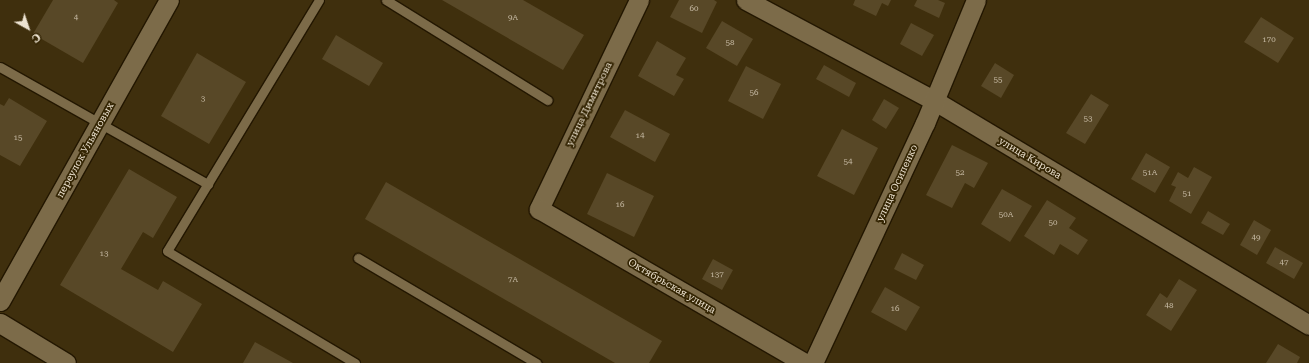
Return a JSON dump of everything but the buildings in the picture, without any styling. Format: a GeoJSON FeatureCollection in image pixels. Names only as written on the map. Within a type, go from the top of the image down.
{"type":"FeatureCollection","features":[{"type":"Feature","properties":{"kind":"street","name":"переулок Ульяновых"},"geometry":{"type":"LineString","coordinates":[[0,301],[169,0]]}},
{"type":"Feature","properties":{"kind":"street","name":"улица Димитрова"},"geometry":{"type":"LineString","coordinates":[[539,209],[639,0]]}},
{"type":"Feature","properties":{"kind":"street","name":"улица Кирова"},"geometry":{"type":"LineString","coordinates":[[746,0],[935,101],[1309,325]]}},
{"type":"Feature","properties":{"kind":"street","name":"улица Осипенко"},"geometry":{"type":"LineString","coordinates":[[814,363],[935,101],[976,0]]}},
{"type":"Feature","properties":{"kind":"street","name":"Октябрьская улица"},"geometry":{"type":"LineString","coordinates":[[539,209],[804,363]]}},
{"type":"Feature","properties":{"kind":"street"},"geometry":{"type":"LineString","coordinates":[[0,323],[66,363]]}},
{"type":"Feature","properties":{"kind":"lane"},"geometry":{"type":"LineString","coordinates":[[319,0],[167,251],[355,363]]}},
{"type":"Feature","properties":{"kind":"lane"},"geometry":{"type":"LineString","coordinates":[[386,0],[547,100]]}},
{"type":"Feature","properties":{"kind":"lane"},"geometry":{"type":"LineString","coordinates":[[0,67],[208,184]]}},
{"type":"Feature","properties":{"kind":"lane"},"geometry":{"type":"LineString","coordinates":[[358,258],[536,363]]}}]}
